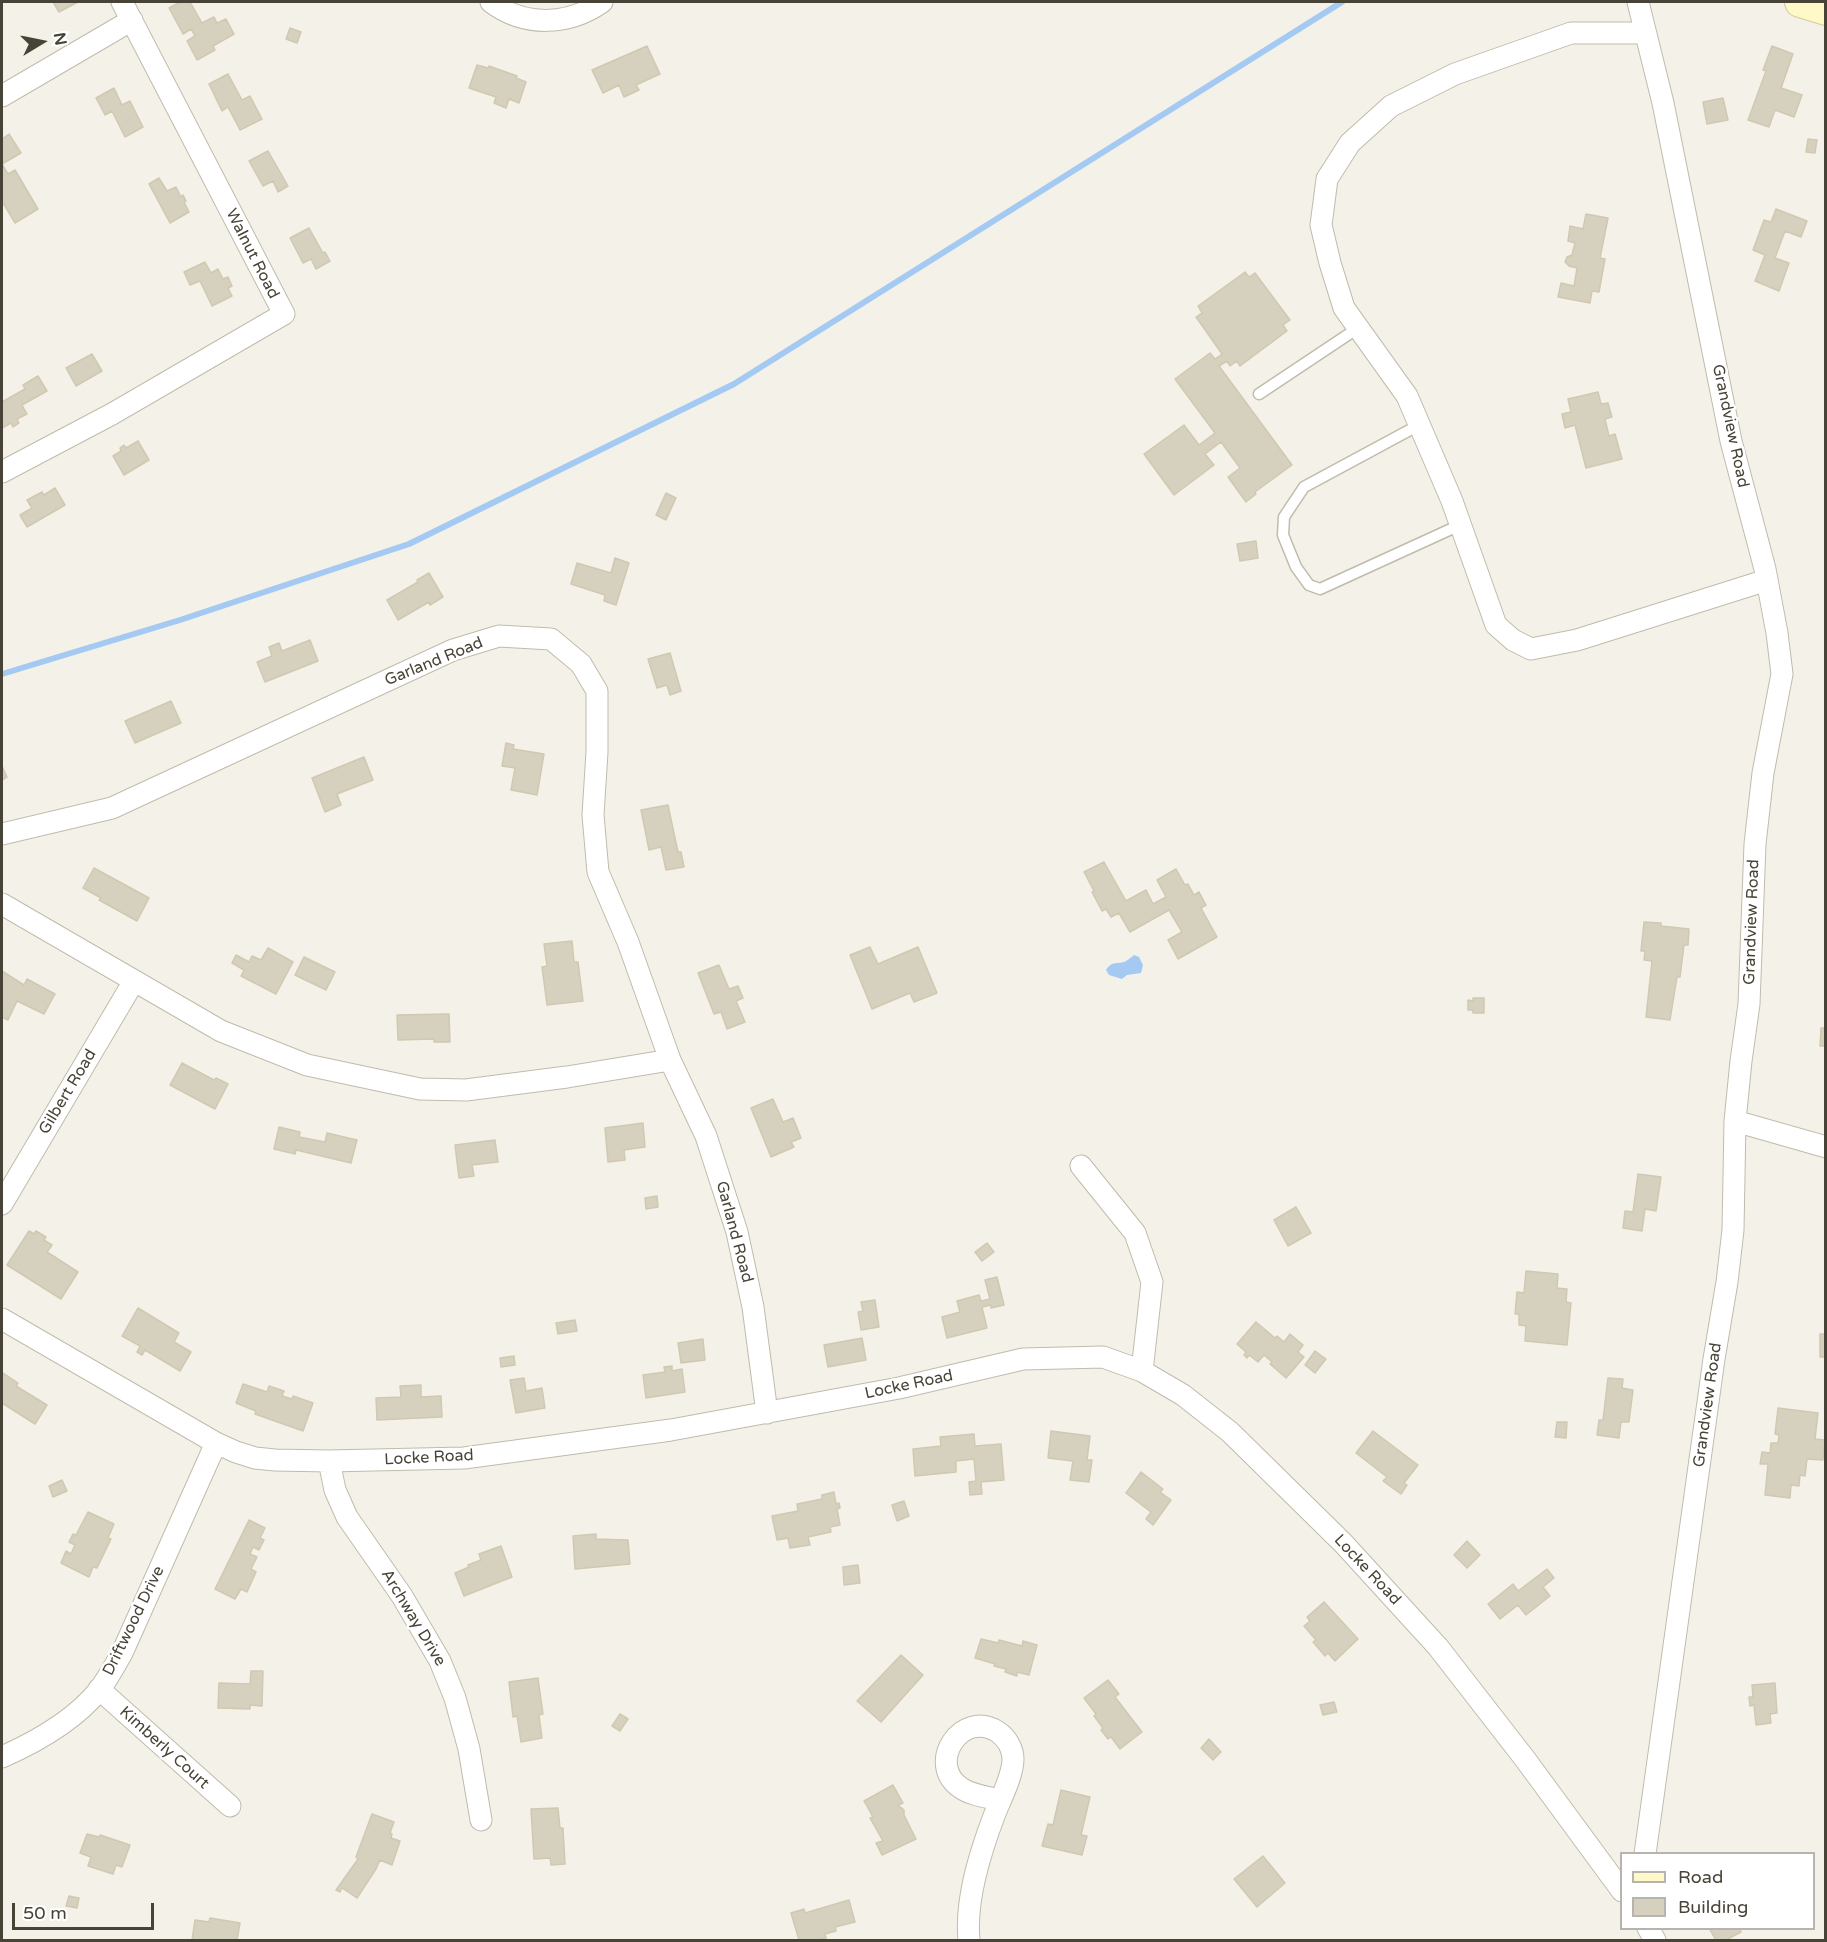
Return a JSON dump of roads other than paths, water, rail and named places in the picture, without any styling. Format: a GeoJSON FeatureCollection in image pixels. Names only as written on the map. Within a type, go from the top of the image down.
{"type":"FeatureCollection","features":[{"type":"Feature","properties":{"kind":"main road"},"geometry":{"type":"LineString","coordinates":[[1800,2],[1826,10]]}},
{"type":"Feature","properties":{"kind":"street"},"geometry":{"type":"LineString","coordinates":[[490,2],[518,17],[547,21],[575,16],[602,2]]}},
{"type":"Feature","properties":{"kind":"street","name":"Grandview Road"},"geometry":{"type":"LineString","coordinates":[[1638,2],[1663,103],[1731,441],[1767,580],[1782,674],[1763,773],[1755,844],[1749,1004],[1736,1121],[1732,1230],[1727,1282],[1715,1349],[1646,1852]]}},
{"type":"Feature","properties":{"kind":"street"},"geometry":{"type":"LineString","coordinates":[[2,96],[127,11]]}},
{"type":"Feature","properties":{"kind":"street","name":"Walnut Road"},"geometry":{"type":"LineString","coordinates":[[2,472],[112,414],[284,314],[127,11]]}},
{"type":"Feature","properties":{"kind":"street"},"geometry":{"type":"LineString","coordinates":[[1645,33],[1571,33],[1455,74],[1391,106],[1350,143],[1327,178],[1321,225],[1344,308],[1407,396],[1460,525],[1496,625],[1513,640],[1532,649],[1577,640],[1767,580]]}},
{"type":"Feature","properties":{"kind":"street","name":"Garland Road"},"geometry":{"type":"LineString","coordinates":[[2,834],[112,808],[453,650],[499,636],[550,639],[581,664],[597,691],[597,752],[592,815],[598,872],[628,942],[670,1059],[706,1136],[737,1232],[753,1307],[767,1413]]}},
{"type":"Feature","properties":{"kind":"street"},"geometry":{"type":"LineString","coordinates":[[2,904],[221,1031],[307,1065],[420,1089],[466,1090],[567,1077],[670,1059]]}},
{"type":"Feature","properties":{"kind":"street","name":"Gilbert Road"},"geometry":{"type":"LineString","coordinates":[[2,1204],[134,981]]}},
{"type":"Feature","properties":{"kind":"street"},"geometry":{"type":"LineString","coordinates":[[1736,1121],[1826,1147]]}},
{"type":"Feature","properties":{"kind":"street"},"geometry":{"type":"LineString","coordinates":[[1082,1166],[1135,1233],[1152,1282],[1142,1371]]}},
{"type":"Feature","properties":{"kind":"street","name":"Locke Road"},"geometry":{"type":"LineString","coordinates":[[2,1319],[216,1443],[236,1452],[255,1458],[329,1461],[465,1458],[671,1430],[767,1413],[899,1388],[1023,1359],[1103,1357],[1142,1371],[1183,1395],[1230,1432],[1343,1543],[1438,1647],[1525,1759],[1620,1888]]}},
{"type":"Feature","properties":{"kind":"street","name":"Driftwood Drive"},"geometry":{"type":"LineString","coordinates":[[2,1757],[72,1715],[99,1689],[122,1653],[216,1443]]}},
{"type":"Feature","properties":{"kind":"street","name":"Archway Drive"},"geometry":{"type":"LineString","coordinates":[[329,1461],[335,1490],[348,1517],[402,1596],[440,1661],[455,1698],[469,1749],[481,1820]]}},
{"type":"Feature","properties":{"kind":"street","name":"Kimberly Court"},"geometry":{"type":"LineString","coordinates":[[99,1689],[230,1806]]}},
{"type":"Feature","properties":{"kind":"street"},"geometry":{"type":"LineString","coordinates":[[969,1941],[972,1891],[990,1825],[1000,1800]]}},
{"type":"Feature","properties":{"kind":"lane"},"geometry":{"type":"LineString","coordinates":[[1259,394],[1358,328]]}},
{"type":"Feature","properties":{"kind":"lane"},"geometry":{"type":"LineString","coordinates":[[1419,425],[1304,487],[1284,517],[1283,535],[1296,567],[1309,585],[1320,589],[1460,525]]}},
{"type":"Feature","properties":{"kind":"water"},"geometry":{"type":"Polygon","coordinates":[[[1134,955],[1139,957],[1143,965],[1141,973],[1127,975],[1122,979],[1109,975],[1106,970],[1111,965],[1126,961],[1134,955]]]}},
{"type":"Feature","properties":{"kind":"waterway"},"geometry":{"type":"LineString","coordinates":[[2,674],[180,620],[409,544],[734,384],[1342,2]]}}]}
